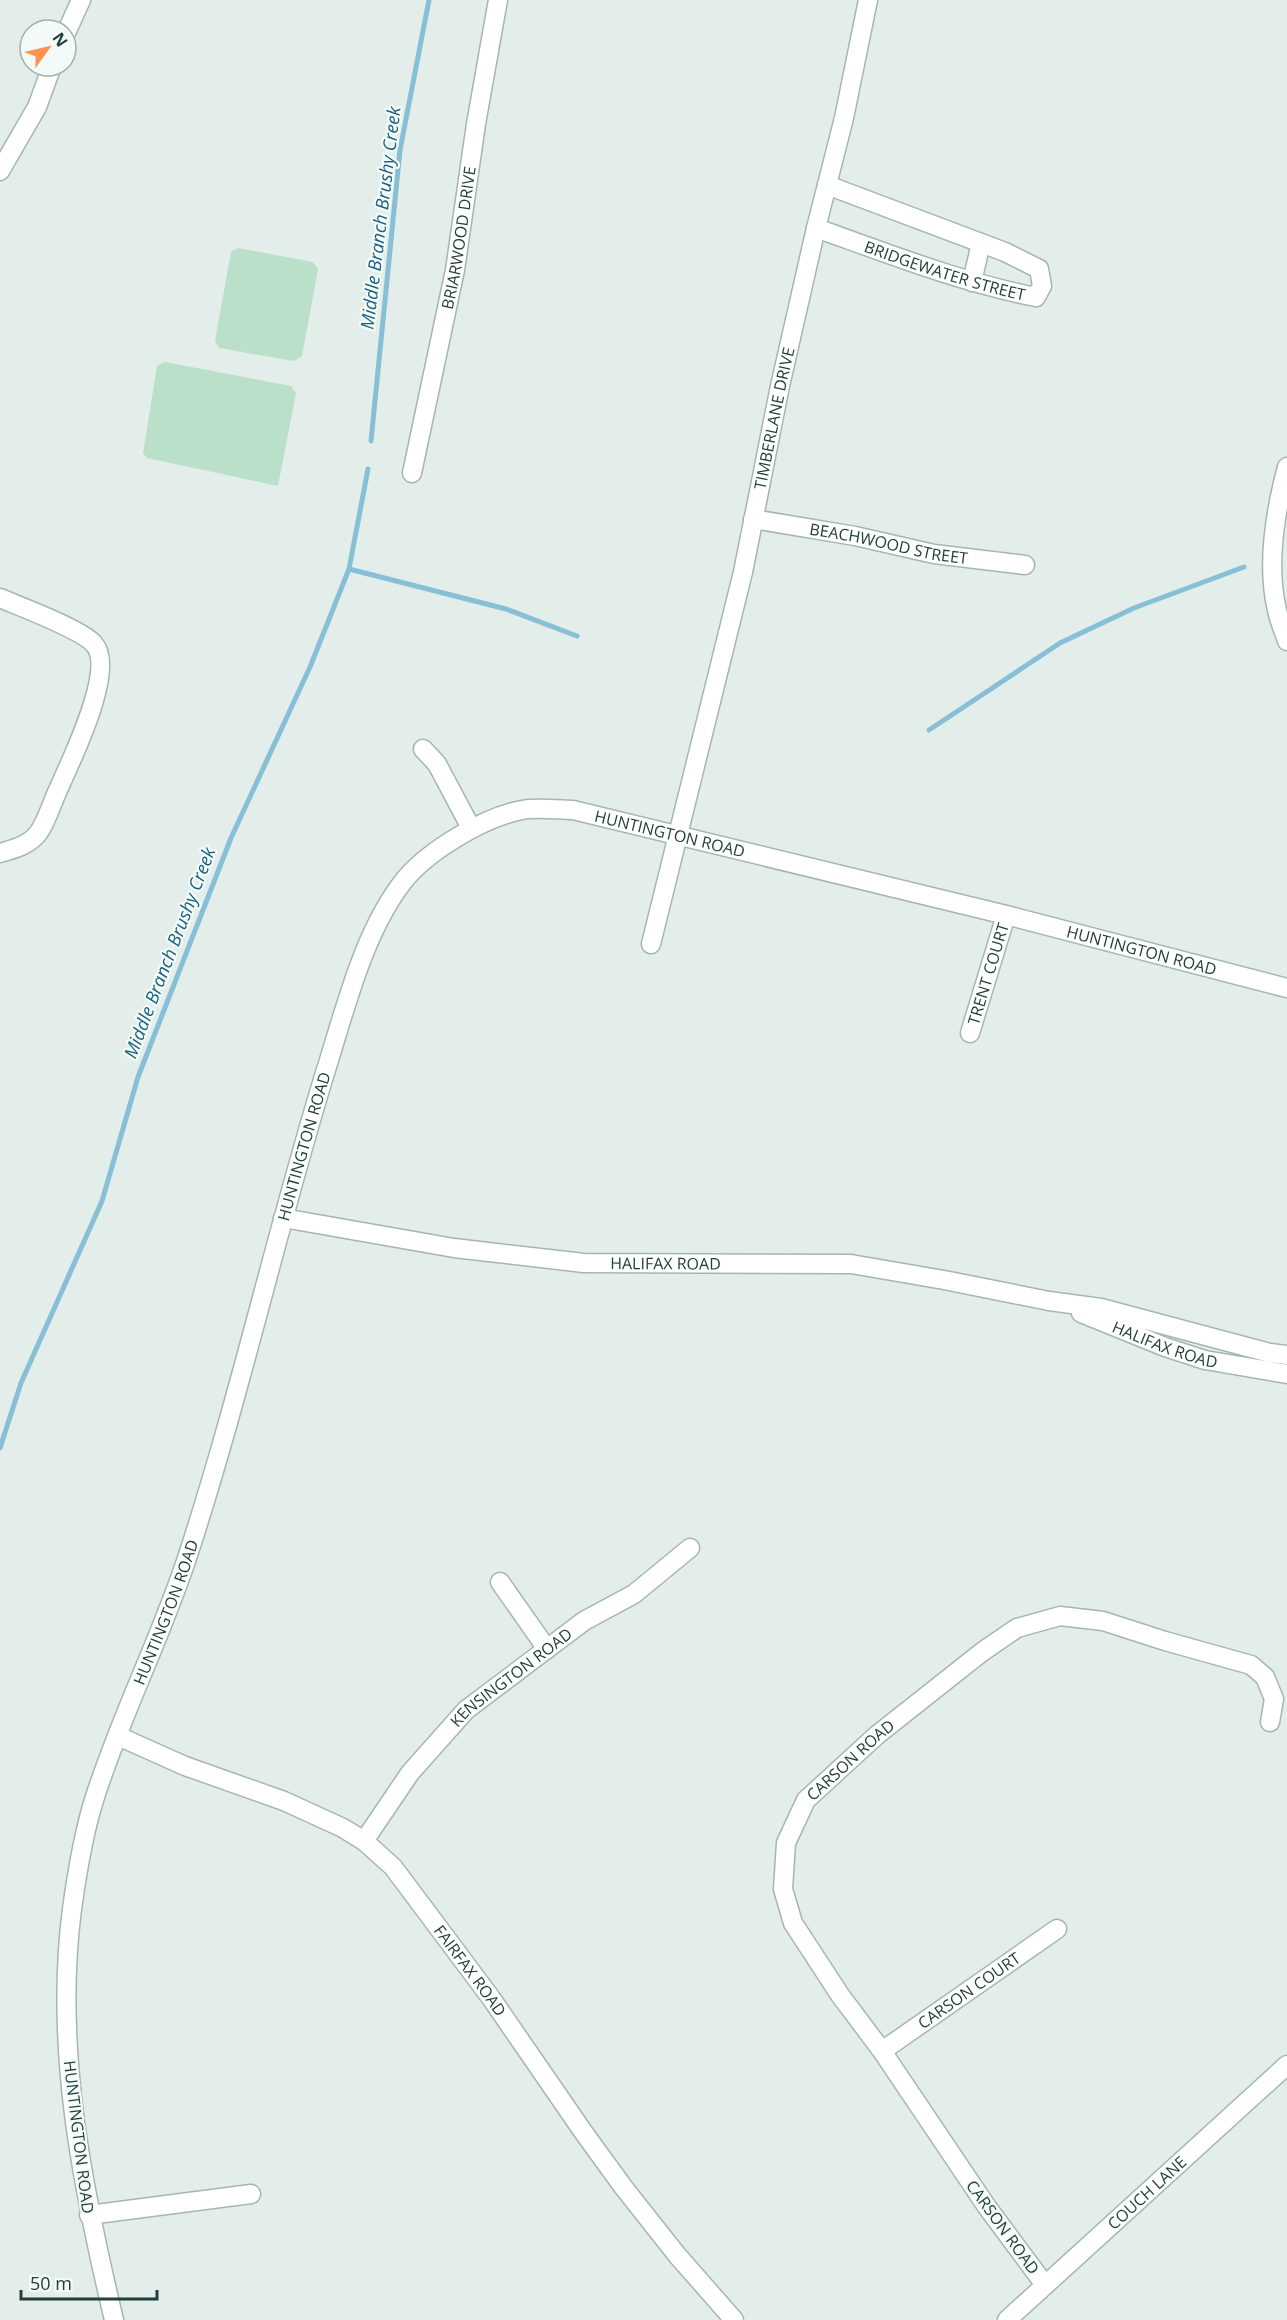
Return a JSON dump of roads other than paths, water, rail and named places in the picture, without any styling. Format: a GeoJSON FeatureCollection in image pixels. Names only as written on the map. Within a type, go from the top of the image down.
{"type":"FeatureCollection","features":[{"type":"Feature","properties":{"kind":"street"},"geometry":{"type":"LineString","coordinates":[[73,18],[81,0]]}},
{"type":"Feature","properties":{"kind":"street","name":"BRIARWOOD DRIVE"},"geometry":{"type":"LineString","coordinates":[[412,473],[455,270],[476,124],[498,0]]}},
{"type":"Feature","properties":{"kind":"street","name":"TIMBERLANE DRIVE"},"geometry":{"type":"LineString","coordinates":[[651,944],[676,834],[728,633],[816,228],[844,118],[868,0]]}},
{"type":"Feature","properties":{"kind":"street"},"geometry":{"type":"LineString","coordinates":[[0,171],[37,107],[48,78]]}},
{"type":"Feature","properties":{"kind":"street","name":"BRIDGEWATER STREET"},"geometry":{"type":"LineString","coordinates":[[816,228],[934,271],[972,282],[1036,297],[1042,286],[1039,269],[1005,252],[827,185]]}},
{"type":"Feature","properties":{"kind":"street"},"geometry":{"type":"LineString","coordinates":[[972,282],[981,243]]}},
{"type":"Feature","properties":{"kind":"street"},"geometry":{"type":"LineString","coordinates":[[1287,467],[1277,505],[1272,572],[1277,610],[1287,641]]}},
{"type":"Feature","properties":{"kind":"street","name":"BEACHWOOD STREET"},"geometry":{"type":"LineString","coordinates":[[753,519],[855,536],[934,554],[1025,565]]}},
{"type":"Feature","properties":{"kind":"street"},"geometry":{"type":"LineString","coordinates":[[0,598],[70,629],[94,643],[101,655],[98,687],[81,739],[39,833],[20,848],[0,854]]}},
{"type":"Feature","properties":{"kind":"street"},"geometry":{"type":"LineString","coordinates":[[423,748],[437,764],[471,828]]}},
{"type":"Feature","properties":{"kind":"street","name":"HUNTINGTON ROAD"},"geometry":{"type":"LineString","coordinates":[[114,2320],[89,2215],[69,2073],[67,1974],[72,1910],[81,1856],[93,1802],[187,1557],[234,1401],[295,1173],[340,1026],[365,951],[384,913],[407,876],[449,841],[471,828],[522,810],[573,810],[1006,915],[1287,987]]}},
{"type":"Feature","properties":{"kind":"street","name":"TRENT COURT"},"geometry":{"type":"LineString","coordinates":[[970,1033],[1006,915]]}},
{"type":"Feature","properties":{"kind":"street","name":"HALIFAX ROAD"},"geometry":{"type":"LineString","coordinates":[[283,1218],[454,1248],[584,1263],[850,1264],[1048,1301],[1101,1308],[1269,1353],[1287,1354]]}},
{"type":"Feature","properties":{"kind":"street","name":"HALIFAX ROAD"},"geometry":{"type":"LineString","coordinates":[[1048,1301],[1164,1347],[1205,1360],[1287,1374]]}},
{"type":"Feature","properties":{"kind":"street","name":"KENSINGTON ROAD"},"geometry":{"type":"LineString","coordinates":[[364,1841],[410,1773],[466,1710],[584,1621],[634,1594],[690,1548]]}},
{"type":"Feature","properties":{"kind":"street"},"geometry":{"type":"LineString","coordinates":[[500,1582],[547,1649]]}},
{"type":"Feature","properties":{"kind":"street","name":"CARSON ROAD"},"geometry":{"type":"LineString","coordinates":[[1045,2285],[987,2207],[882,2051],[840,1995],[793,1923],[783,1889],[786,1843],[806,1800],[877,1735],[982,1652],[1017,1628],[1060,1616],[1103,1621],[1251,1665],[1265,1677],[1274,1699],[1270,1722]]}},
{"type":"Feature","properties":{"kind":"street","name":"FAIRFAX ROAD"},"geometry":{"type":"LineString","coordinates":[[118,1736],[185,1766],[284,1801],[343,1828],[364,1841],[393,1867],[491,1998],[624,2188],[677,2255],[734,2320]]}},
{"type":"Feature","properties":{"kind":"street","name":"CARSON COURT"},"geometry":{"type":"LineString","coordinates":[[882,2051],[1057,1929]]}},
{"type":"Feature","properties":{"kind":"street","name":"COUCH LANE"},"geometry":{"type":"LineString","coordinates":[[1007,2320],[1287,2065]]}},
{"type":"Feature","properties":{"kind":"street"},"geometry":{"type":"LineString","coordinates":[[89,2215],[251,2194]]}},
{"type":"Feature","properties":{"kind":"waterway","name":"Middle Branch Brushy Creek"},"geometry":{"type":"LineString","coordinates":[[371,441],[400,150],[429,0]]}},
{"type":"Feature","properties":{"kind":"waterway","name":"Middle Branch Brushy Creek"},"geometry":{"type":"LineString","coordinates":[[0,1448],[21,1383],[102,1201],[138,1077],[231,838],[310,667],[349,569],[368,469]]}},
{"type":"Feature","properties":{"kind":"waterway"},"geometry":{"type":"LineString","coordinates":[[929,730],[1060,643],[1134,608],[1244,567]]}},
{"type":"Feature","properties":{"kind":"waterway"},"geometry":{"type":"LineString","coordinates":[[349,569],[506,609],[577,636]]}}]}
